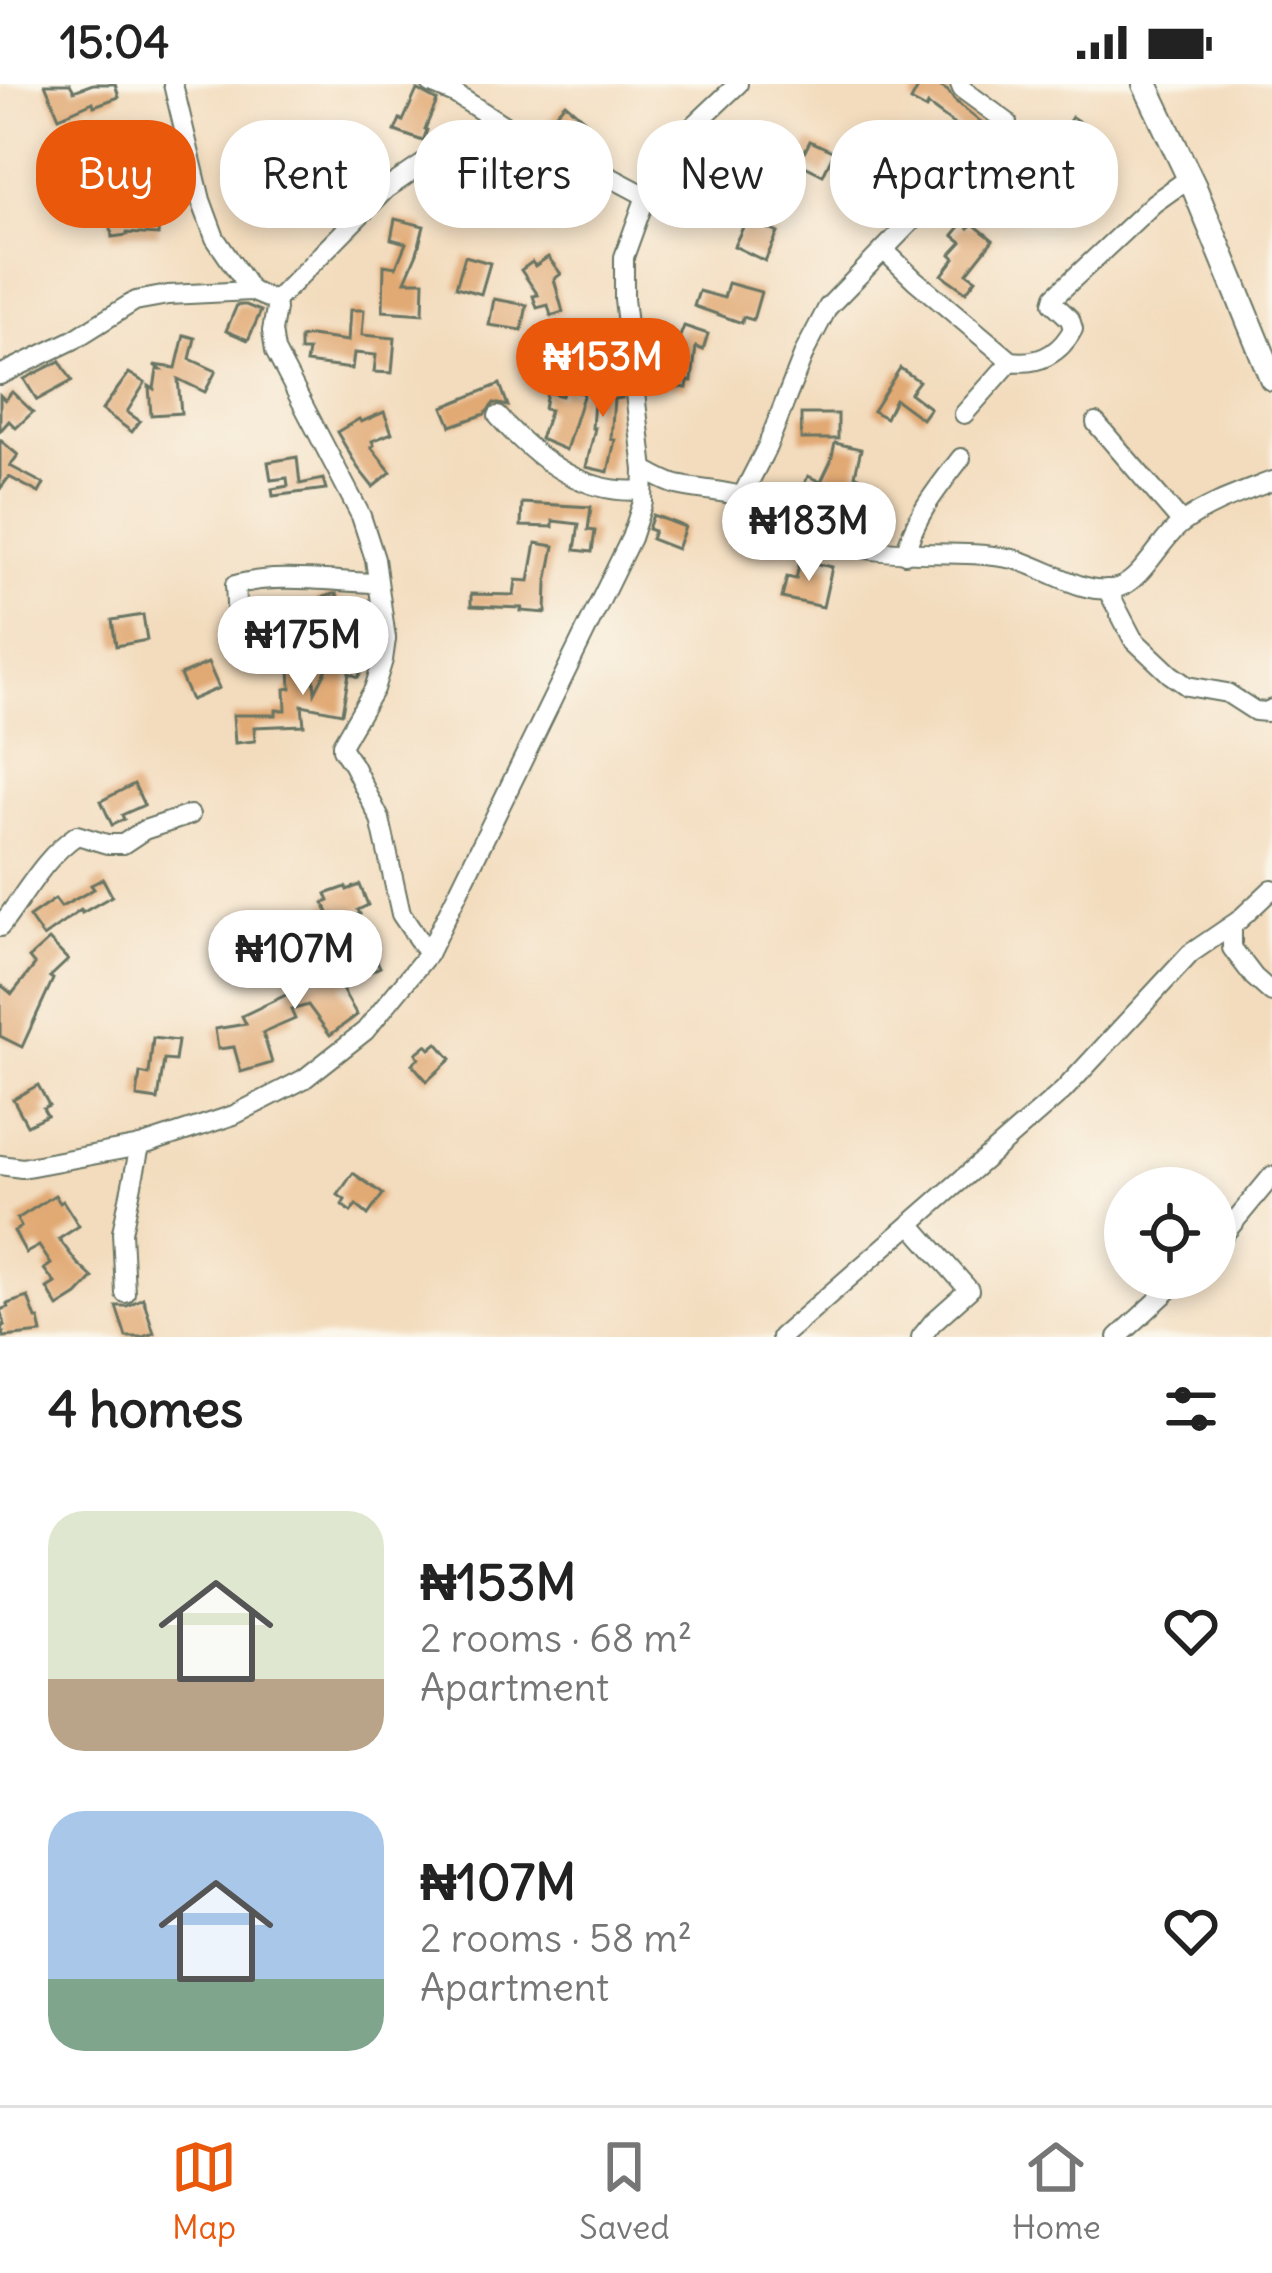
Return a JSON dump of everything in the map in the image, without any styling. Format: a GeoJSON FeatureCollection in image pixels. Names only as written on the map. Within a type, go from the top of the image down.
{"type":"FeatureCollection","features":[{"type":"Feature","properties":{"kind":"main road"},"geometry":{"type":"LineString","coordinates":[[1145,84],[1272,378]]}},
{"type":"Feature","properties":{"kind":"street"},"geometry":{"type":"LineString","coordinates":[[173,84],[215,238],[250,291]]}},
{"type":"Feature","properties":{"kind":"street"},"geometry":{"type":"LineString","coordinates":[[431,84],[497,120]]}},
{"type":"Feature","properties":{"kind":"street"},"geometry":{"type":"LineString","coordinates":[[700,120],[738,84]]}},
{"type":"Feature","properties":{"kind":"street"},"geometry":{"type":"LineString","coordinates":[[960,84],[1004,120]]}},
{"type":"Feature","properties":{"kind":"street"},"geometry":{"type":"LineString","coordinates":[[414,170],[386,189],[275,301],[272,331],[275,351],[361,516],[375,559],[386,639],[383,660],[374,689],[342,749],[380,819],[401,914],[428,955]]}},
{"type":"Feature","properties":{"kind":"street"},"geometry":{"type":"LineString","coordinates":[[885,250],[1011,361],[1041,360],[1061,346],[1073,329],[1053,302],[1055,296],[1154,203],[1189,178]]}},
{"type":"Feature","properties":{"kind":"street"},"geometry":{"type":"LineString","coordinates":[[0,1165],[22,1168],[140,1146],[234,1115],[304,1079],[365,1031],[428,955],[631,538],[643,502],[624,299],[624,257],[637,221]]}},
{"type":"Feature","properties":{"kind":"street"},"geometry":{"type":"LineString","coordinates":[[742,496],[828,307],[906,228]]}},
{"type":"Feature","properties":{"kind":"street"},"geometry":{"type":"LineString","coordinates":[[0,375],[73,340],[135,302],[168,295],[250,291],[275,301]]}},
{"type":"Feature","properties":{"kind":"street"},"geometry":{"type":"LineString","coordinates":[[964,414],[1011,361]]}},
{"type":"Feature","properties":{"kind":"street"},"geometry":{"type":"LineString","coordinates":[[497,416],[538,456],[580,480],[613,490],[644,480],[742,496],[864,549],[1013,559],[1082,586],[1107,589],[1128,583],[1182,523],[1216,503],[1272,481]]}},
{"type":"Feature","properties":{"kind":"street"},"geometry":{"type":"LineString","coordinates":[[1096,422],[1182,523]]}},
{"type":"Feature","properties":{"kind":"street"},"geometry":{"type":"LineString","coordinates":[[905,554],[924,505],[961,458]]}},
{"type":"Feature","properties":{"kind":"street"},"geometry":{"type":"LineString","coordinates":[[377,583],[262,579],[242,583],[235,585],[237,618],[242,648],[250,657],[386,639]]}},
{"type":"Feature","properties":{"kind":"street"},"geometry":{"type":"LineString","coordinates":[[1107,589],[1133,639],[1170,674],[1187,686],[1226,693],[1255,711],[1272,709]]}},
{"type":"Feature","properties":{"kind":"street"},"geometry":{"type":"LineString","coordinates":[[0,927],[32,880],[77,836],[123,844],[144,830],[190,815]]}},
{"type":"Feature","properties":{"kind":"street"},"geometry":{"type":"LineString","coordinates":[[781,1337],[1064,1091],[1191,953],[1232,926],[1272,889]]}},
{"type":"Feature","properties":{"kind":"street"},"geometry":{"type":"LineString","coordinates":[[1232,926],[1232,947],[1272,993]]}},
{"type":"Feature","properties":{"kind":"street"},"geometry":{"type":"LineString","coordinates":[[124,1293],[122,1232],[140,1146]]}},
{"type":"Feature","properties":{"kind":"street"},"geometry":{"type":"LineString","coordinates":[[1236,1220],[1272,1176]]}},
{"type":"Feature","properties":{"kind":"street"},"geometry":{"type":"LineString","coordinates":[[911,1224],[969,1290],[921,1337]]}},
{"type":"Feature","properties":{"kind":"street"},"geometry":{"type":"LineString","coordinates":[[1118,1337],[1159,1299]]}},
{"type":"Feature","properties":{"kind":"building"},"geometry":{"type":"Polygon","coordinates":[[[45,84],[70,84],[74,91],[93,84],[115,84],[119,97],[59,117],[45,84]]]}},
{"type":"Feature","properties":{"kind":"building"},"geometry":{"type":"Polygon","coordinates":[[[920,84],[936,84],[978,120],[948,120],[928,105],[926,109],[911,101],[920,84]]]}},
{"type":"Feature","properties":{"kind":"building"},"geometry":{"type":"Polygon","coordinates":[[[417,90],[437,101],[429,120],[414,120],[414,138],[395,131],[417,90]]]}},
{"type":"Feature","properties":{"kind":"building"},"geometry":{"type":"Polygon","coordinates":[[[565,103],[585,120],[550,120],[565,103]]]}},
{"type":"Feature","properties":{"kind":"building"},"geometry":{"type":"Polygon","coordinates":[[[810,141],[830,150],[823,175],[806,166],[810,141]]]}},
{"type":"Feature","properties":{"kind":"building"},"geometry":{"type":"Polygon","coordinates":[[[395,219],[423,228],[405,281],[424,281],[423,314],[383,311],[384,265],[396,267],[406,243],[391,239],[395,219]]]}},
{"type":"Feature","properties":{"kind":"building"},"geometry":{"type":"Polygon","coordinates":[[[111,228],[159,228],[158,235],[112,237],[111,228]]]}},
{"type":"Feature","properties":{"kind":"building"},"geometry":{"type":"Polygon","coordinates":[[[743,228],[778,233],[765,261],[734,246],[743,228]]]}},
{"type":"Feature","properties":{"kind":"building"},"geometry":{"type":"Polygon","coordinates":[[[959,228],[978,228],[993,240],[967,273],[976,279],[966,292],[942,275],[962,242],[953,235],[959,228]]]}},
{"type":"Feature","properties":{"kind":"building"},"geometry":{"type":"Polygon","coordinates":[[[465,256],[490,263],[481,294],[456,287],[465,256]]]}},
{"type":"Feature","properties":{"kind":"building"},"geometry":{"type":"Polygon","coordinates":[[[548,257],[561,274],[554,279],[563,312],[551,316],[548,305],[537,308],[533,296],[538,295],[521,270],[548,257]]]}},
{"type":"Feature","properties":{"kind":"building"},"geometry":{"type":"Polygon","coordinates":[[[728,283],[761,292],[753,320],[743,317],[742,323],[694,306],[699,291],[724,298],[728,283]]]}},
{"type":"Feature","properties":{"kind":"building"},"geometry":{"type":"Polygon","coordinates":[[[494,299],[527,305],[522,330],[489,325],[494,299]]]}},
{"type":"Feature","properties":{"kind":"building"},"geometry":{"type":"Polygon","coordinates":[[[237,305],[261,311],[248,340],[226,331],[237,305]]]}},
{"type":"Feature","properties":{"kind":"building"},"geometry":{"type":"Polygon","coordinates":[[[350,310],[364,310],[362,335],[395,338],[392,373],[374,372],[376,355],[354,353],[352,369],[306,363],[308,351],[300,351],[300,338],[348,341],[350,310]]]}},
{"type":"Feature","properties":{"kind":"building"},"geometry":{"type":"Polygon","coordinates":[[[684,326],[708,334],[703,350],[696,347],[692,381],[687,388],[662,385],[662,361],[670,362],[684,326]]]}},
{"type":"Feature","properties":{"kind":"building"},"geometry":{"type":"Polygon","coordinates":[[[184,335],[195,338],[190,359],[216,371],[205,392],[178,379],[181,413],[151,415],[149,386],[154,389],[157,370],[161,370],[154,365],[176,368],[184,335]]]}},
{"type":"Feature","properties":{"kind":"building"},"geometry":{"type":"Polygon","coordinates":[[[60,361],[72,381],[37,400],[24,379],[60,361]]]}},
{"type":"Feature","properties":{"kind":"building"},"geometry":{"type":"Polygon","coordinates":[[[900,368],[919,381],[910,393],[930,408],[922,419],[895,399],[886,418],[873,411],[900,368]]]}},
{"type":"Feature","properties":{"kind":"building"},"geometry":{"type":"Polygon","coordinates":[[[615,370],[622,398],[614,399],[611,439],[615,440],[608,472],[586,467],[595,428],[596,373],[615,370]]]}},
{"type":"Feature","properties":{"kind":"building"},"geometry":{"type":"Polygon","coordinates":[[[129,373],[145,383],[127,412],[140,421],[132,432],[102,410],[129,373]]]}},
{"type":"Feature","properties":{"kind":"building"},"geometry":{"type":"Polygon","coordinates":[[[500,384],[508,406],[494,403],[485,414],[451,426],[443,407],[500,384]]]}},
{"type":"Feature","properties":{"kind":"building"},"geometry":{"type":"Polygon","coordinates":[[[564,389],[584,393],[566,450],[540,439],[550,410],[544,409],[547,392],[562,396],[564,389]]]}},
{"type":"Feature","properties":{"kind":"building"},"geometry":{"type":"Polygon","coordinates":[[[12,392],[33,412],[16,428],[9,421],[0,431],[0,395],[5,400],[12,392]]]}},
{"type":"Feature","properties":{"kind":"building"},"geometry":{"type":"Polygon","coordinates":[[[384,412],[392,433],[372,441],[371,447],[391,472],[373,487],[337,432],[384,412]]]}},
{"type":"Feature","properties":{"kind":"building"},"geometry":{"type":"Polygon","coordinates":[[[801,414],[838,414],[838,439],[801,439],[801,414]]]}},
{"type":"Feature","properties":{"kind":"building"},"geometry":{"type":"Polygon","coordinates":[[[0,440],[18,455],[10,466],[44,484],[39,493],[9,477],[0,489],[0,440]]]}},
{"type":"Feature","properties":{"kind":"building"},"geometry":{"type":"Polygon","coordinates":[[[835,443],[861,449],[855,475],[859,477],[846,504],[834,498],[831,505],[799,495],[808,476],[821,482],[835,443]]]}},
{"type":"Feature","properties":{"kind":"building"},"geometry":{"type":"Polygon","coordinates":[[[297,457],[300,484],[323,479],[326,489],[273,496],[272,489],[288,486],[287,478],[271,480],[268,462],[297,457]]]}},
{"type":"Feature","properties":{"kind":"building"},"geometry":{"type":"Polygon","coordinates":[[[522,503],[591,507],[592,552],[575,550],[579,524],[553,521],[553,527],[521,526],[522,503]]]}},
{"type":"Feature","properties":{"kind":"building"},"geometry":{"type":"Polygon","coordinates":[[[653,515],[685,527],[677,549],[651,539],[654,531],[648,529],[653,515]]]}},
{"type":"Feature","properties":{"kind":"building"},"geometry":{"type":"Polygon","coordinates":[[[536,543],[554,546],[546,613],[471,606],[471,594],[514,595],[516,580],[529,581],[536,543]]]}},
{"type":"Feature","properties":{"kind":"building"},"geometry":{"type":"Polygon","coordinates":[[[800,560],[832,567],[823,607],[782,598],[787,577],[796,579],[800,560]]]}},
{"type":"Feature","properties":{"kind":"building"},"geometry":{"type":"Polygon","coordinates":[[[337,594],[348,631],[326,634],[316,600],[337,594]]]}},
{"type":"Feature","properties":{"kind":"building"},"geometry":{"type":"Polygon","coordinates":[[[143,615],[147,640],[116,646],[112,620],[143,615]]]}},
{"type":"Feature","properties":{"kind":"building"},"geometry":{"type":"Polygon","coordinates":[[[353,658],[365,664],[358,677],[349,673],[342,713],[302,705],[304,725],[254,727],[255,741],[235,743],[233,715],[276,715],[276,710],[286,710],[290,667],[313,664],[315,692],[331,661],[353,658]]]}},
{"type":"Feature","properties":{"kind":"building"},"geometry":{"type":"Polygon","coordinates":[[[208,663],[219,688],[191,700],[180,675],[208,663]]]}},
{"type":"Feature","properties":{"kind":"building"},"geometry":{"type":"Polygon","coordinates":[[[134,784],[144,805],[112,825],[101,801],[134,784]]]}},
{"type":"Feature","properties":{"kind":"building"},"geometry":{"type":"Polygon","coordinates":[[[103,879],[112,896],[81,910],[43,937],[29,917],[55,899],[61,907],[103,879]]]}},
{"type":"Feature","properties":{"kind":"building"},"geometry":{"type":"Polygon","coordinates":[[[360,885],[368,905],[358,910],[360,914],[340,922],[329,915],[326,894],[360,885]]]}},
{"type":"Feature","properties":{"kind":"building"},"geometry":{"type":"Polygon","coordinates":[[[49,940],[68,960],[50,977],[22,1047],[0,1036],[0,984],[12,994],[35,965],[29,958],[49,940]]]}},
{"type":"Feature","properties":{"kind":"building"},"geometry":{"type":"Polygon","coordinates":[[[372,950],[380,967],[340,986],[357,1015],[330,1035],[308,1005],[291,1010],[295,1019],[263,1033],[272,1063],[241,1072],[234,1047],[218,1049],[215,1029],[246,1024],[242,1016],[290,993],[288,987],[302,982],[303,986],[372,950]]]}},
{"type":"Feature","properties":{"kind":"building"},"geometry":{"type":"Polygon","coordinates":[[[153,1038],[178,1041],[175,1061],[164,1060],[158,1100],[137,1097],[140,1073],[149,1075],[153,1038]]]}},
{"type":"Feature","properties":{"kind":"building"},"geometry":{"type":"Polygon","coordinates":[[[437,1043],[451,1059],[427,1081],[412,1064],[419,1058],[416,1053],[437,1043]]]}},
{"type":"Feature","properties":{"kind":"building"},"geometry":{"type":"Polygon","coordinates":[[[38,1085],[49,1105],[43,1108],[47,1115],[27,1125],[13,1099],[38,1085]]]}},
{"type":"Feature","properties":{"kind":"building"},"geometry":{"type":"Polygon","coordinates":[[[353,1173],[383,1194],[368,1215],[356,1205],[351,1212],[338,1195],[353,1173]]]}},
{"type":"Feature","properties":{"kind":"building"},"geometry":{"type":"Polygon","coordinates":[[[55,1195],[79,1226],[59,1239],[93,1278],[58,1307],[47,1288],[55,1283],[44,1269],[51,1264],[39,1246],[26,1253],[14,1231],[21,1227],[17,1219],[55,1195]]]}},
{"type":"Feature","properties":{"kind":"building"},"geometry":{"type":"Polygon","coordinates":[[[28,1297],[42,1333],[4,1337],[0,1310],[28,1297]]]}},
{"type":"Feature","properties":{"kind":"building"},"geometry":{"type":"Polygon","coordinates":[[[143,1298],[154,1333],[126,1337],[116,1306],[143,1298]]]}}]}
